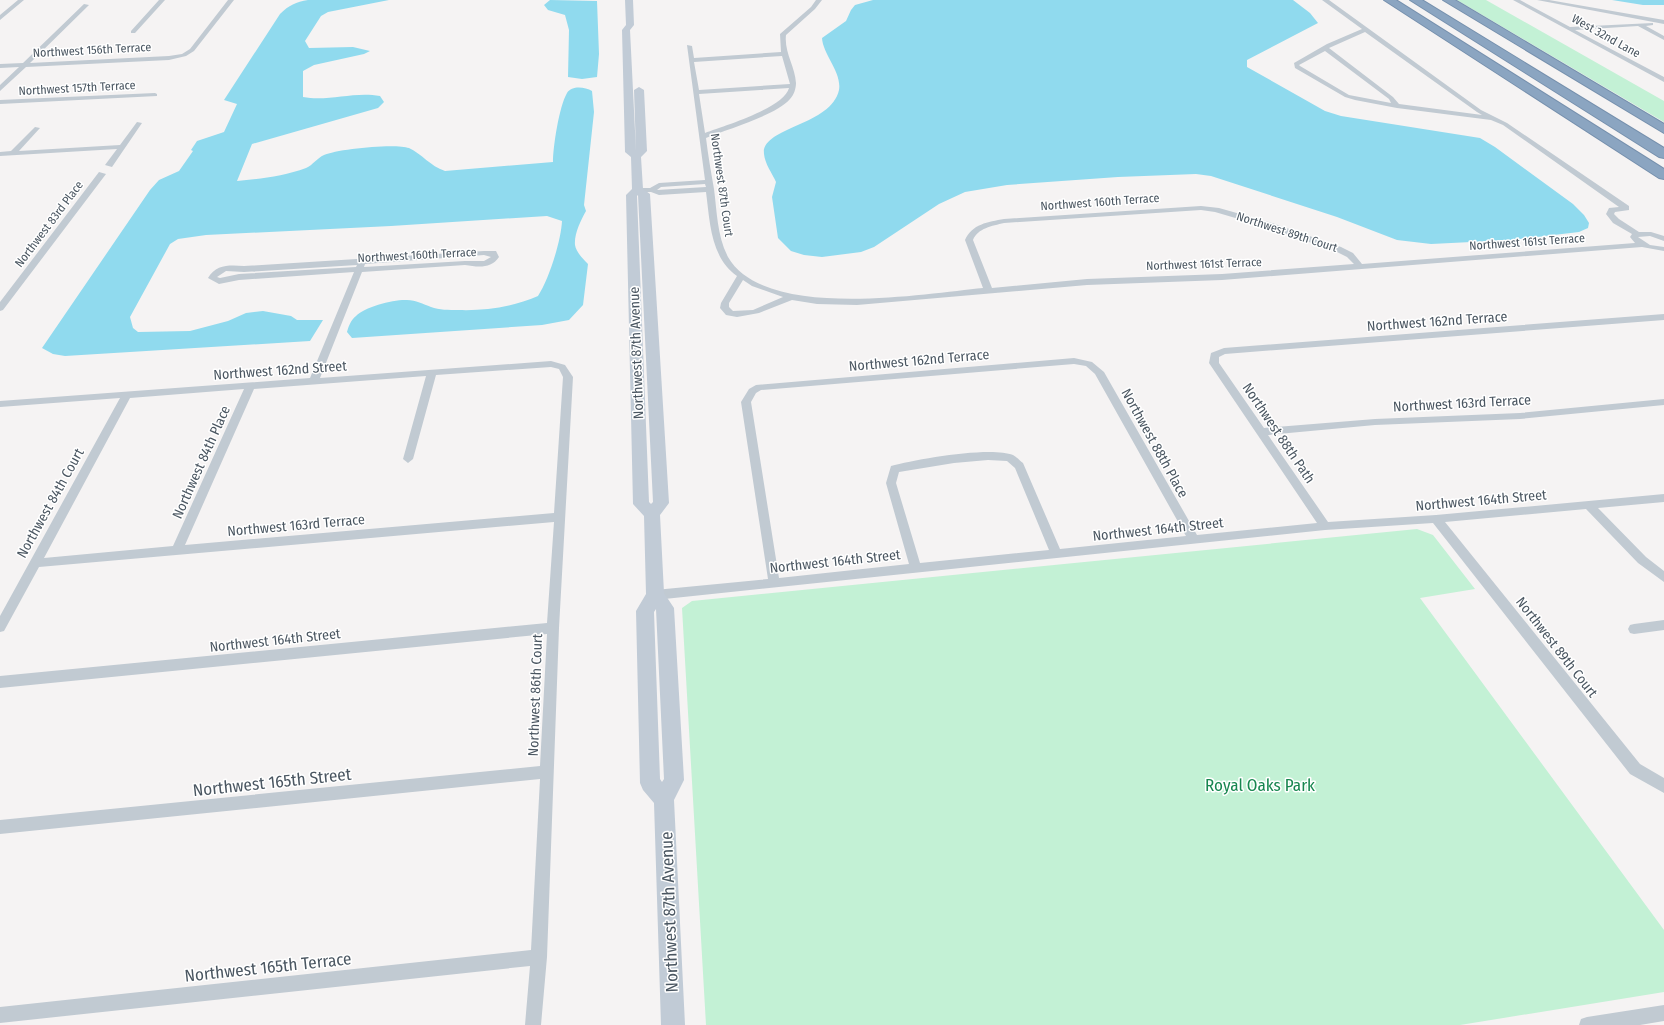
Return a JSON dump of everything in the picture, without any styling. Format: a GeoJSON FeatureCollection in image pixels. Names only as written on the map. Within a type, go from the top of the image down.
{"type":"FeatureCollection","features":[{"type":"Feature","properties":{"kind":"highway"},"geometry":{"type":"LineString","coordinates":[[1389,0],[1664,175]]}},
{"type":"Feature","properties":{"kind":"highway"},"geometry":{"type":"LineString","coordinates":[[1415,0],[1664,154]]}},
{"type":"Feature","properties":{"kind":"highway"},"geometry":{"type":"LineString","coordinates":[[1422,0],[1664,148]]}},
{"type":"Feature","properties":{"kind":"highway"},"geometry":{"type":"LineString","coordinates":[[1448,0],[1664,129]]}},
{"type":"Feature","properties":{"kind":"highway"},"geometry":{"type":"LineString","coordinates":[[1435,12],[1632,149],[1644,163]]}},
{"type":"Feature","properties":{"kind":"highway"},"geometry":{"type":"LineString","coordinates":[[1506,52],[1664,140]]}},
{"type":"Feature","properties":{"kind":"street"},"geometry":{"type":"LineString","coordinates":[[0,18],[21,0]]}},
{"type":"Feature","properties":{"kind":"street"},"geometry":{"type":"LineString","coordinates":[[133,32],[162,0]]}},
{"type":"Feature","properties":{"kind":"street","name":"Northwest 156th Terrace"},"geometry":{"type":"LineString","coordinates":[[0,66],[169,58],[184,55],[192,50],[231,0]]}},
{"type":"Feature","properties":{"kind":"street","name":"Northwest 87th Avenue"},"geometry":{"type":"LineString","coordinates":[[629,0],[633,28],[626,30],[630,152],[636,156]]}},
{"type":"Feature","properties":{"kind":"street"},"geometry":{"type":"LineString","coordinates":[[702,137],[780,104],[788,98],[792,89],[782,42],[783,34],[813,8],[818,0]]}},
{"type":"Feature","properties":{"kind":"street"},"geometry":{"type":"LineString","coordinates":[[1326,0],[1365,30],[1492,119]]}},
{"type":"Feature","properties":{"kind":"street","name":"West 32nd Lane"},"geometry":{"type":"LineString","coordinates":[[1516,0],[1664,80]]}},
{"type":"Feature","properties":{"kind":"street"},"geometry":{"type":"LineString","coordinates":[[1540,0],[1664,23]]}},
{"type":"Feature","properties":{"kind":"street"},"geometry":{"type":"LineString","coordinates":[[0,88],[86,5]]}},
{"type":"Feature","properties":{"kind":"street"},"geometry":{"type":"LineString","coordinates":[[1626,16],[1638,20],[1641,23],[1639,25]]}},
{"type":"Feature","properties":{"kind":"street"},"geometry":{"type":"LineString","coordinates":[[1570,28],[1664,23]]}},
{"type":"Feature","properties":{"kind":"street"},"geometry":{"type":"LineString","coordinates":[[1639,25],[1664,38]]}},
{"type":"Feature","properties":{"kind":"street"},"geometry":{"type":"LineString","coordinates":[[1365,30],[1329,45],[1296,64],[1297,67],[1347,96],[1357,100],[1492,119],[1505,124],[1626,208],[1612,210],[1610,214],[1616,221],[1637,234],[1651,234],[1664,239]]}},
{"type":"Feature","properties":{"kind":"street","name":"Northwest 87th Court"},"geometry":{"type":"LineString","coordinates":[[688,46],[719,247],[731,267],[742,276],[768,290]]}},
{"type":"Feature","properties":{"kind":"street"},"geometry":{"type":"LineString","coordinates":[[1325,48],[1391,98],[1397,106]]}},
{"type":"Feature","properties":{"kind":"street"},"geometry":{"type":"LineString","coordinates":[[691,60],[784,54]]}},
{"type":"Feature","properties":{"kind":"street"},"geometry":{"type":"LineString","coordinates":[[1652,74],[1664,73]]}},
{"type":"Feature","properties":{"kind":"street","name":"Northwest 87th Avenue"},"geometry":{"type":"LineString","coordinates":[[636,156],[642,151],[639,82]]}},
{"type":"Feature","properties":{"kind":"street"},"geometry":{"type":"LineString","coordinates":[[696,92],[792,89]]}},
{"type":"Feature","properties":{"kind":"street","name":"Northwest 157th Terrace"},"geometry":{"type":"LineString","coordinates":[[0,102],[154,95]]}},
{"type":"Feature","properties":{"kind":"street"},"geometry":{"type":"LineString","coordinates":[[109,166],[139,123]]}},
{"type":"Feature","properties":{"kind":"street"},"geometry":{"type":"LineString","coordinates":[[13,153],[37,128]]}},
{"type":"Feature","properties":{"kind":"street"},"geometry":{"type":"LineString","coordinates":[[0,154],[122,148]]}},
{"type":"Feature","properties":{"kind":"street","name":"Northwest 87th Avenue"},"geometry":{"type":"LineString","coordinates":[[636,156],[638,190]]}},
{"type":"Feature","properties":{"kind":"street","name":"Northwest 83rd Place"},"geometry":{"type":"LineString","coordinates":[[0,308],[102,174]]}},
{"type":"Feature","properties":{"kind":"street"},"geometry":{"type":"LineString","coordinates":[[638,190],[652,190],[660,193],[689,187],[710,186]]}},
{"type":"Feature","properties":{"kind":"street","name":"Northwest 87th Avenue"},"geometry":{"type":"LineString","coordinates":[[638,190],[631,195],[641,504],[652,514]]}},
{"type":"Feature","properties":{"kind":"street","name":"Northwest 87th Avenue"},"geometry":{"type":"LineString","coordinates":[[638,190],[644,194],[661,503],[652,514],[655,595],[645,611],[650,783],[664,799],[673,1025]]}},
{"type":"Feature","properties":{"kind":"street","name":"Northwest 160th Terrace"},"geometry":{"type":"LineString","coordinates":[[988,290],[969,240],[972,233],[978,228],[995,222],[1208,208]]}},
{"type":"Feature","properties":{"kind":"street","name":"Northwest 89th Court"},"geometry":{"type":"LineString","coordinates":[[1208,208],[1269,225],[1338,249],[1350,255],[1360,267]]}},
{"type":"Feature","properties":{"kind":"street"},"geometry":{"type":"LineString","coordinates":[[1637,234],[1634,237],[1642,245]]}},
{"type":"Feature","properties":{"kind":"street","name":"Northwest 161st Terrace"},"geometry":{"type":"LineString","coordinates":[[768,290],[791,297],[826,302],[848,303],[1106,280],[1222,277],[1642,245],[1664,249]]}},
{"type":"Feature","properties":{"kind":"street","name":"Northwest 160th Terrace"},"geometry":{"type":"LineString","coordinates":[[361,266],[219,280],[212,278],[218,270],[229,268],[244,269],[361,266],[465,263],[480,264],[490,263],[494,256],[493,253],[484,252],[473,255],[361,266]]}},
{"type":"Feature","properties":{"kind":"street"},"geometry":{"type":"LineString","coordinates":[[314,381],[361,266]]}},
{"type":"Feature","properties":{"kind":"street"},"geometry":{"type":"LineString","coordinates":[[742,276],[725,303],[724,308],[730,313],[739,315],[749,314],[791,297]]}},
{"type":"Feature","properties":{"kind":"street","name":"Northwest 162nd Terrace"},"geometry":{"type":"LineString","coordinates":[[1214,355],[1224,351],[1663,318]]}},
{"type":"Feature","properties":{"kind":"street","name":"Northwest 88th Path"},"geometry":{"type":"LineString","coordinates":[[1214,355],[1214,363],[1325,526]]}},
{"type":"Feature","properties":{"kind":"street","name":"Northwest 162nd Terrace"},"geometry":{"type":"LineString","coordinates":[[774,582],[746,402],[752,391],[759,387],[1074,361],[1089,364]]}},
{"type":"Feature","properties":{"kind":"street","name":"Northwest 162nd Street"},"geometry":{"type":"LineString","coordinates":[[0,404],[127,396],[551,364],[562,367]]}},
{"type":"Feature","properties":{"kind":"street","name":"Northwest 88th Place"},"geometry":{"type":"LineString","coordinates":[[1089,364],[1099,372],[1194,540]]}},
{"type":"Feature","properties":{"kind":"street","name":"Northwest 86th Court"},"geometry":{"type":"LineString","coordinates":[[533,1025],[540,957],[553,628],[568,377],[562,367]]}},
{"type":"Feature","properties":{"kind":"street"},"geometry":{"type":"LineString","coordinates":[[408,458],[432,373]]}},
{"type":"Feature","properties":{"kind":"street","name":"Northwest 84th Place"},"geometry":{"type":"LineString","coordinates":[[177,550],[250,386]]}},
{"type":"Feature","properties":{"kind":"street","name":"Northwest 84th Court"},"geometry":{"type":"LineString","coordinates":[[0,627],[127,396]]}},
{"type":"Feature","properties":{"kind":"street","name":"Northwest 163rd Terrace"},"geometry":{"type":"LineString","coordinates":[[1261,432],[1375,422],[1520,416],[1664,402]]}},
{"type":"Feature","properties":{"kind":"street"},"geometry":{"type":"LineString","coordinates":[[916,568],[891,483],[895,469],[911,465],[995,456],[1010,458],[1019,466],[1056,554]]}},
{"type":"Feature","properties":{"kind":"street","name":"Northwest 164th Street"},"geometry":{"type":"LineString","coordinates":[[655,595],[1325,526],[1436,519],[1664,498]]}},
{"type":"Feature","properties":{"kind":"street"},"geometry":{"type":"LineString","coordinates":[[1589,506],[1642,560],[1664,577]]}},
{"type":"Feature","properties":{"kind":"street","name":"Northwest 163rd Terrace"},"geometry":{"type":"LineString","coordinates":[[34,563],[560,517]]}},
{"type":"Feature","properties":{"kind":"street","name":"Northwest 89th Court"},"geometry":{"type":"LineString","coordinates":[[1436,519],[1635,768],[1663,785]]}},
{"type":"Feature","properties":{"kind":"street"},"geometry":{"type":"LineString","coordinates":[[1634,629],[1664,625]]}},
{"type":"Feature","properties":{"kind":"street","name":"Northwest 164th Street"},"geometry":{"type":"LineString","coordinates":[[0,682],[553,628]]}},
{"type":"Feature","properties":{"kind":"street","name":"Northwest 165th Street"},"geometry":{"type":"LineString","coordinates":[[0,827],[548,772]]}},
{"type":"Feature","properties":{"kind":"street","name":"Northwest 165th Terrace"},"geometry":{"type":"LineString","coordinates":[[0,1015],[540,957]]}},
{"type":"Feature","properties":{"kind":"street"},"geometry":{"type":"LineString","coordinates":[[1587,1025],[1664,1013]]}},
{"type":"Feature","properties":{"kind":"green space"},"geometry":{"type":"Polygon","coordinates":[[[1457,0],[1486,0],[1664,101],[1664,122],[1457,0]]]}},
{"type":"Feature","properties":{"kind":"green space","name":"Royal Oaks Park"},"geometry":{"type":"Polygon","coordinates":[[[1417,529],[1433,535],[1475,589],[1420,598],[1664,930],[1664,992],[1460,1025],[706,1025],[682,608],[692,601],[1417,529]]]}},
{"type":"Feature","properties":{"kind":"water"},"geometry":{"type":"Polygon","coordinates":[[[308,0],[389,0],[328,12],[321,16],[305,41],[309,48],[353,47],[370,51],[364,54],[314,65],[303,71],[303,97],[322,98],[370,95],[380,96],[384,102],[378,108],[252,144],[237,181],[272,177],[298,171],[308,167],[324,155],[353,149],[379,146],[409,148],[445,171],[553,162],[557,127],[561,108],[567,93],[569,90],[575,88],[582,88],[592,91],[594,112],[584,205],[586,211],[578,227],[575,241],[577,250],[588,264],[583,305],[569,320],[542,325],[352,338],[347,332],[351,321],[360,313],[380,304],[395,301],[410,300],[434,308],[468,310],[509,306],[538,296],[550,270],[557,249],[562,221],[547,216],[391,226],[206,235],[178,239],[170,244],[130,317],[133,328],[138,332],[190,331],[228,321],[246,313],[263,311],[291,316],[297,320],[323,320],[310,341],[65,356],[53,354],[42,348],[150,190],[159,180],[179,171],[193,151],[191,150],[197,141],[224,132],[237,104],[224,100],[280,14],[293,4],[308,0]]]}},
{"type":"Feature","properties":{"kind":"water"},"geometry":{"type":"Polygon","coordinates":[[[550,0],[597,1],[599,54],[597,77],[582,79],[568,77],[569,30],[565,15],[548,10],[544,5],[550,0]]]}},
{"type":"Feature","properties":{"kind":"water"},"geometry":{"type":"Polygon","coordinates":[[[873,0],[1293,0],[1310,13],[1318,23],[1247,60],[1247,67],[1325,111],[1341,116],[1480,138],[1495,147],[1573,204],[1584,215],[1589,223],[1588,228],[1579,232],[1512,240],[1431,244],[1397,240],[1337,217],[1211,176],[1196,174],[1118,177],[1007,185],[965,192],[939,204],[874,247],[861,252],[822,257],[804,255],[791,251],[778,238],[772,197],[776,182],[765,158],[764,154],[766,145],[773,138],[784,131],[811,119],[833,102],[839,90],[838,77],[823,44],[822,38],[846,21],[855,5],[873,0]]]}},
{"type":"Feature","properties":{"kind":"water"},"geometry":{"type":"Polygon","coordinates":[[[1612,0],[1664,0],[1664,5],[1643,5],[1612,0]]]}}]}
